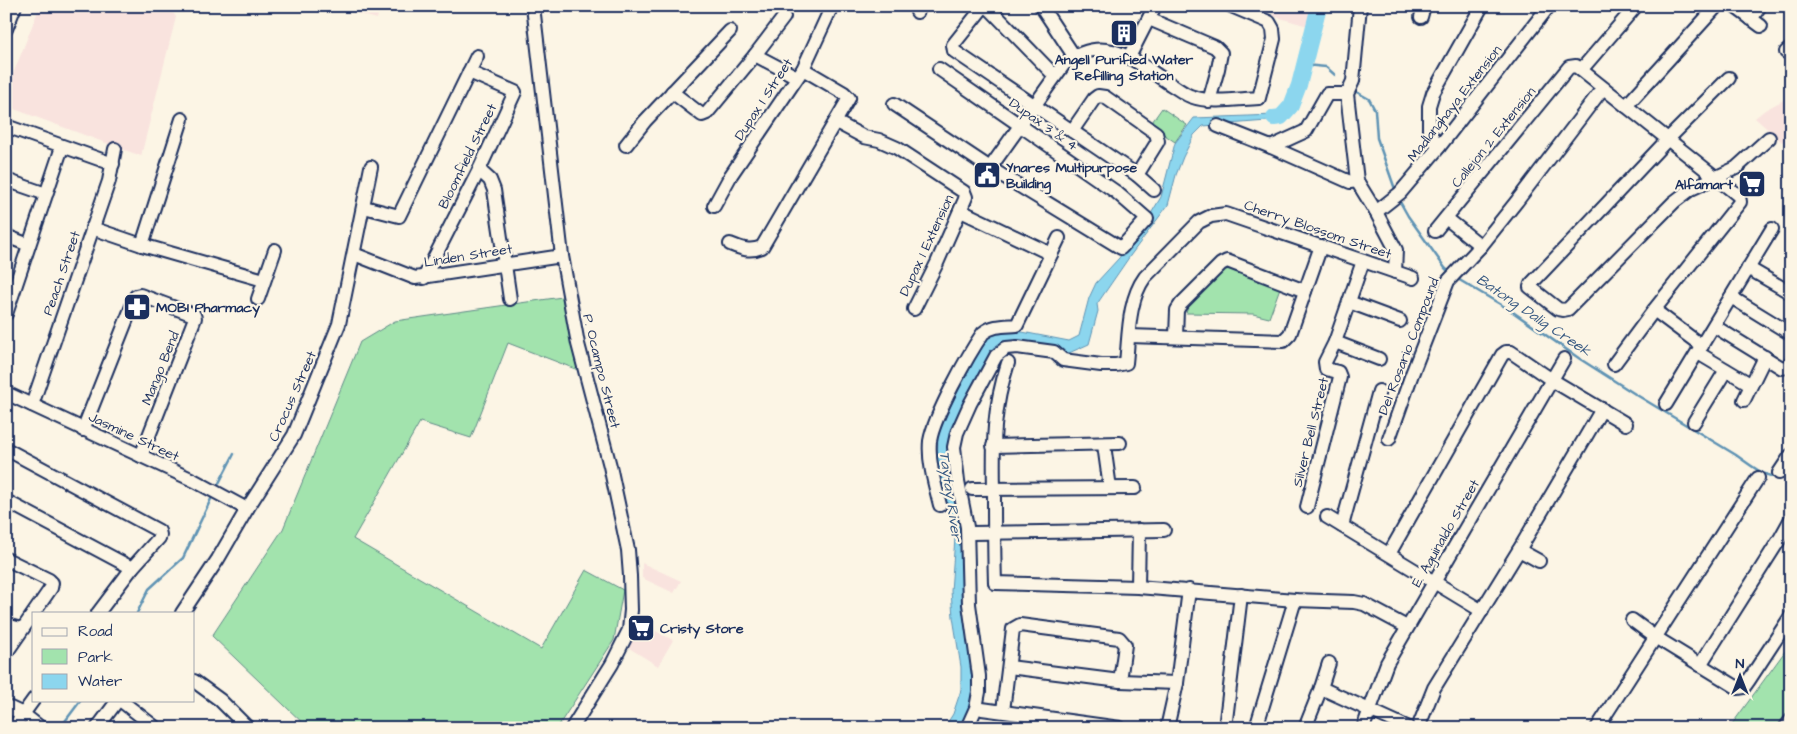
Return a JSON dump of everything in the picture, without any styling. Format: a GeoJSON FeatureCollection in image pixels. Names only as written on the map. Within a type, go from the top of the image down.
{"type":"FeatureCollection","features":[{"type":"Feature","properties":{"kind":"street"},"geometry":{"type":"LineString","coordinates":[[6,29],[15,6]]}},
{"type":"Feature","properties":{"kind":"street","name":"P. Ocampo Street"},"geometry":{"type":"LineString","coordinates":[[533,6],[562,256],[578,344],[614,485],[628,550],[631,588],[629,630],[623,646],[572,728]]}},
{"type":"Feature","properties":{"kind":"street","name":"Dupax I Street"},"geometry":{"type":"LineString","coordinates":[[714,206],[731,175],[800,73],[832,6]]}},
{"type":"Feature","properties":{"kind":"street"},"geometry":{"type":"LineString","coordinates":[[1056,76],[985,6],[953,45],[954,51],[1137,175],[1154,190]]}},
{"type":"Feature","properties":{"kind":"street"},"geometry":{"type":"LineString","coordinates":[[1041,6],[1074,56]]}},
{"type":"Feature","properties":{"kind":"street"},"geometry":{"type":"LineString","coordinates":[[1128,57],[1155,6]]}},
{"type":"Feature","properties":{"kind":"street"},"geometry":{"type":"LineString","coordinates":[[990,168],[1064,64],[1074,56],[1097,48],[1110,50],[1128,57],[1189,95],[1209,101],[1259,98],[1274,39],[1273,29],[1269,22],[1231,6]]}},
{"type":"Feature","properties":{"kind":"street"},"geometry":{"type":"LineString","coordinates":[[1360,6],[1353,81],[1347,94],[1357,181],[1396,250],[1395,272]]}},
{"type":"Feature","properties":{"kind":"street"},"geometry":{"type":"LineString","coordinates":[[1440,147],[1429,132],[1429,106],[1433,93],[1482,6]]}},
{"type":"Feature","properties":{"kind":"street","name":"Madlanghaya Extension"},"geometry":{"type":"LineString","coordinates":[[1376,212],[1397,196],[1440,147],[1549,6]]}},
{"type":"Feature","properties":{"kind":"street","name":"Callejon 2 Extension"},"geometry":{"type":"LineString","coordinates":[[1435,231],[1569,67],[1578,68],[1636,6]]}},
{"type":"Feature","properties":{"kind":"street"},"geometry":{"type":"LineString","coordinates":[[1626,106],[1717,6]]}},
{"type":"Feature","properties":{"kind":"street"},"geometry":{"type":"LineString","coordinates":[[1734,6],[1756,22],[1760,6]]}},
{"type":"Feature","properties":{"kind":"street"},"geometry":{"type":"LineString","coordinates":[[672,92],[692,110],[702,115],[707,112],[784,17]]}},
{"type":"Feature","properties":{"kind":"street"},"geometry":{"type":"LineString","coordinates":[[1149,18],[1215,47],[1220,54],[1209,101]]}},
{"type":"Feature","properties":{"kind":"street"},"geometry":{"type":"LineString","coordinates":[[626,145],[645,121],[730,31]]}},
{"type":"Feature","properties":{"kind":"street"},"geometry":{"type":"LineString","coordinates":[[730,244],[744,250],[762,247],[849,98],[844,93],[755,54]]}},
{"type":"Feature","properties":{"kind":"street"},"geometry":{"type":"LineString","coordinates":[[364,207],[399,216],[477,56]]}},
{"type":"Feature","properties":{"kind":"street"},"geometry":{"type":"LineString","coordinates":[[1578,68],[1739,196],[1740,199],[1740,202],[1654,310],[1614,364]]}},
{"type":"Feature","properties":{"kind":"street","name":"Dupax 3 & 4"},"geometry":{"type":"LineString","coordinates":[[894,104],[990,168],[1121,248],[1147,219],[1116,192],[939,69]]}},
{"type":"Feature","properties":{"kind":"street","name":"Bloomfield Street"},"geometry":{"type":"LineString","coordinates":[[424,278],[479,170],[515,92],[469,72]]}},
{"type":"Feature","properties":{"kind":"street"},"geometry":{"type":"LineString","coordinates":[[1729,78],[1668,139],[1530,287],[1558,309],[1568,309],[1674,202],[1690,189],[1736,168],[1769,138]]}},
{"type":"Feature","properties":{"kind":"street","name":"Del Rosario Compound"},"geometry":{"type":"LineString","coordinates":[[1389,439],[1448,281],[1481,246],[1603,88]]}},
{"type":"Feature","properties":{"kind":"street"},"geometry":{"type":"LineString","coordinates":[[1271,147],[1306,130],[1327,94],[1347,94]]}},
{"type":"Feature","properties":{"kind":"street"},"geometry":{"type":"LineString","coordinates":[[1072,131],[1094,99],[1098,96],[1105,97],[1156,133],[1158,141],[1137,175]]}},
{"type":"Feature","properties":{"kind":"street"},"geometry":{"type":"LineString","coordinates":[[142,245],[182,119]]}},
{"type":"Feature","properties":{"kind":"street","name":"Dupax 1 Extension"},"geometry":{"type":"LineString","coordinates":[[836,122],[864,137],[879,140],[897,148],[964,192],[966,197],[961,211],[938,263],[914,309]]}},
{"type":"Feature","properties":{"kind":"street"},"geometry":{"type":"LineString","coordinates":[[6,126],[113,164]]}},
{"type":"Feature","properties":{"kind":"street"},"geometry":{"type":"LineString","coordinates":[[1218,126],[1350,182],[1357,181]]}},
{"type":"Feature","properties":{"kind":"street"},"geometry":{"type":"LineString","coordinates":[[6,314],[62,147]]}},
{"type":"Feature","properties":{"kind":"street","name":"Peach Street"},"geometry":{"type":"LineString","coordinates":[[32,405],[92,228],[116,150]]}},
{"type":"Feature","properties":{"kind":"street","name":"Crocus Street"},"geometry":{"type":"LineString","coordinates":[[183,612],[218,559],[298,426],[339,324],[371,167]]}},
{"type":"Feature","properties":{"kind":"street"},"geometry":{"type":"LineString","coordinates":[[479,170],[490,180],[494,190],[510,299]]}},
{"type":"Feature","properties":{"kind":"street"},"geometry":{"type":"LineString","coordinates":[[6,180],[46,194]]}},
{"type":"Feature","properties":{"kind":"street"},"geometry":{"type":"LineString","coordinates":[[961,211],[1051,254]]}},
{"type":"Feature","properties":{"kind":"street","name":"Cherry Blossom Street"},"geometry":{"type":"LineString","coordinates":[[967,728],[976,708],[979,676],[969,604],[967,527],[954,447],[957,433],[970,404],[996,356],[1006,348],[1017,347],[1054,352],[1062,360],[1091,364],[1116,365],[1126,363],[1128,336],[1138,286],[1199,222],[1211,216],[1226,214],[1413,278]]}},
{"type":"Feature","properties":{"kind":"street"},"geometry":{"type":"LineString","coordinates":[[1446,218],[1481,246]]}},
{"type":"Feature","properties":{"kind":"street"},"geometry":{"type":"LineString","coordinates":[[92,228],[142,245],[264,280]]}},
{"type":"Feature","properties":{"kind":"street"},"geometry":{"type":"LineString","coordinates":[[1666,404],[1772,229]]}},
{"type":"Feature","properties":{"kind":"street"},"geometry":{"type":"LineString","coordinates":[[6,236],[29,245]]}},
{"type":"Feature","properties":{"kind":"street"},"geometry":{"type":"LineString","coordinates":[[940,505],[932,474],[930,441],[943,406],[983,333],[994,327],[1017,325],[1059,238]]}},
{"type":"Feature","properties":{"kind":"street"},"geometry":{"type":"LineString","coordinates":[[1128,336],[1176,336],[1283,341],[1290,334],[1321,246]]}},
{"type":"Feature","properties":{"kind":"street"},"geometry":{"type":"LineString","coordinates":[[258,299],[275,250]]}},
{"type":"Feature","properties":{"kind":"street","name":"Linden Street"},"geometry":{"type":"LineString","coordinates":[[354,254],[415,278],[562,256]]}},
{"type":"Feature","properties":{"kind":"street"},"geometry":{"type":"LineString","coordinates":[[1176,336],[1177,310],[1181,304],[1221,264],[1227,261],[1305,291]]}},
{"type":"Feature","properties":{"kind":"street","name":"Silver Bell Street"},"geometry":{"type":"LineString","coordinates":[[1307,506],[1340,377],[1338,372],[1326,369],[1325,366],[1363,261]]}},
{"type":"Feature","properties":{"kind":"street"},"geometry":{"type":"LineString","coordinates":[[1748,268],[1791,292]]}},
{"type":"Feature","properties":{"kind":"street","name":"Mango Bend"},"geometry":{"type":"LineString","coordinates":[[83,430],[137,294],[194,315],[195,318],[141,456]]}},
{"type":"Feature","properties":{"kind":"street"},"geometry":{"type":"LineString","coordinates":[[1731,298],[1791,334]]}},
{"type":"Feature","properties":{"kind":"street"},"geometry":{"type":"LineString","coordinates":[[1349,302],[1400,321]]}},
{"type":"Feature","properties":{"kind":"street"},"geometry":{"type":"LineString","coordinates":[[1654,310],[1700,350],[1726,370],[1750,384]]}},
{"type":"Feature","properties":{"kind":"street"},"geometry":{"type":"LineString","coordinates":[[1714,326],[1782,368],[1787,367],[1791,362]]}},
{"type":"Feature","properties":{"kind":"street"},"geometry":{"type":"LineString","coordinates":[[1334,342],[1379,359]]}},
{"type":"Feature","properties":{"kind":"street"},"geometry":{"type":"LineString","coordinates":[[1389,554],[1502,355],[1506,352],[1511,352],[1552,380],[1626,424]]}},
{"type":"Feature","properties":{"kind":"street"},"geometry":{"type":"LineString","coordinates":[[1744,400],[1750,384],[1765,357]]}},
{"type":"Feature","properties":{"kind":"street","name":"E. Aguinaldo Street"},"geometry":{"type":"LineString","coordinates":[[1363,728],[1387,663],[1564,359]]}},
{"type":"Feature","properties":{"kind":"street"},"geometry":{"type":"LineString","coordinates":[[1008,364],[997,405],[992,446],[994,583],[1138,586],[1295,600],[1354,602],[1364,604],[1407,627]]}},
{"type":"Feature","properties":{"kind":"street"},"geometry":{"type":"LineString","coordinates":[[1694,422],[1726,370]]}},
{"type":"Feature","properties":{"kind":"street"},"geometry":{"type":"LineString","coordinates":[[1342,526],[1378,391]]}},
{"type":"Feature","properties":{"kind":"street","name":"Jasmine Street"},"geometry":{"type":"LineString","coordinates":[[6,393],[195,481],[247,509]]}},
{"type":"Feature","properties":{"kind":"street"},"geometry":{"type":"LineString","coordinates":[[1418,728],[1434,688],[1519,550],[1602,409]]}},
{"type":"Feature","properties":{"kind":"street"},"geometry":{"type":"LineString","coordinates":[[992,446],[1120,443]]}},
{"type":"Feature","properties":{"kind":"street"},"geometry":{"type":"LineString","coordinates":[[1104,444],[1110,488]]}},
{"type":"Feature","properties":{"kind":"street"},"geometry":{"type":"LineString","coordinates":[[6,449],[159,531],[159,538],[132,568],[99,612]]}},
{"type":"Feature","properties":{"kind":"street"},"geometry":{"type":"LineString","coordinates":[[1779,473],[1791,455]]}},
{"type":"Feature","properties":{"kind":"street"},"geometry":{"type":"LineString","coordinates":[[1597,728],[1758,478]]}},
{"type":"Feature","properties":{"kind":"street"},"geometry":{"type":"LineString","coordinates":[[972,489],[1135,488]]}},
{"type":"Feature","properties":{"kind":"street"},"geometry":{"type":"LineString","coordinates":[[6,501],[132,568]]}},
{"type":"Feature","properties":{"kind":"street"},"geometry":{"type":"LineString","coordinates":[[1327,517],[1482,611]]}},
{"type":"Feature","properties":{"kind":"street"},"geometry":{"type":"LineString","coordinates":[[1700,665],[1791,519]]}},
{"type":"Feature","properties":{"kind":"street"},"geometry":{"type":"LineString","coordinates":[[1138,586],[1140,530]]}},
{"type":"Feature","properties":{"kind":"street"},"geometry":{"type":"LineString","coordinates":[[972,533],[1164,530]]}},
{"type":"Feature","properties":{"kind":"street"},"geometry":{"type":"LineString","coordinates":[[1519,550],[1538,561]]}},
{"type":"Feature","properties":{"kind":"street"},"geometry":{"type":"LineString","coordinates":[[6,559],[52,583],[51,588],[33,612]]}},
{"type":"Feature","properties":{"kind":"street"},"geometry":{"type":"LineString","coordinates":[[1167,728],[1177,683],[1190,590]]}},
{"type":"Feature","properties":{"kind":"street"},"geometry":{"type":"LineString","coordinates":[[1227,727],[1241,595]]}},
{"type":"Feature","properties":{"kind":"street"},"geometry":{"type":"LineString","coordinates":[[1256,728],[1295,600]]}},
{"type":"Feature","properties":{"kind":"street"},"geometry":{"type":"LineString","coordinates":[[6,653],[32,614]]}},
{"type":"Feature","properties":{"kind":"street"},"geometry":{"type":"LineString","coordinates":[[1632,620],[1655,637],[1738,688],[1744,687],[1791,616]]}},
{"type":"Feature","properties":{"kind":"street"},"geometry":{"type":"LineString","coordinates":[[1003,711],[1013,630],[1020,625],[1120,638],[1125,644],[1120,681]]}},
{"type":"Feature","properties":{"kind":"street"},"geometry":{"type":"LineString","coordinates":[[6,626],[21,629]]}},
{"type":"Feature","properties":{"kind":"street"},"geometry":{"type":"LineString","coordinates":[[1306,728],[1329,663]]}},
{"type":"Feature","properties":{"kind":"street"},"geometry":{"type":"LineString","coordinates":[[1009,667],[1120,681],[1177,683]]}},
{"type":"Feature","properties":{"kind":"street"},"geometry":{"type":"LineString","coordinates":[[195,682],[220,700],[248,728]]}},
{"type":"Feature","properties":{"kind":"street"},"geometry":{"type":"LineString","coordinates":[[1321,688],[1409,728]]}},
{"type":"Feature","properties":{"kind":"street"},"geometry":{"type":"LineString","coordinates":[[13,728],[32,702]]}},
{"type":"Feature","properties":{"kind":"street"},"geometry":{"type":"LineString","coordinates":[[97,728],[118,702]]}},
{"type":"Feature","properties":{"kind":"street"},"geometry":{"type":"LineString","coordinates":[[123,702],[156,728]]}},
{"type":"Feature","properties":{"kind":"street"},"geometry":{"type":"LineString","coordinates":[[6,706],[23,714],[41,728]]}},
{"type":"Feature","properties":{"kind":"street"},"geometry":{"type":"LineString","coordinates":[[982,709],[1087,725],[1120,728]]}},
{"type":"Feature","properties":{"kind":"street"},"geometry":{"type":"LineString","coordinates":[[1785,728],[1791,720]]}},
{"type":"Feature","properties":{"kind":"shaded area"},"geometry":{"type":"Polygon","coordinates":[[[40,6],[168,6],[176,17],[141,156],[6,106],[6,92],[40,6]]]}},
{"type":"Feature","properties":{"kind":"shaded area"},"geometry":{"type":"Polygon","coordinates":[[[332,6],[380,6],[377,19],[332,6]]]}},
{"type":"Feature","properties":{"kind":"shaded area"},"geometry":{"type":"Polygon","coordinates":[[[1274,6],[1311,6],[1308,26],[1273,16],[1274,6]]]}},
{"type":"Feature","properties":{"kind":"shaded area"},"geometry":{"type":"Polygon","coordinates":[[[1791,96],[1791,138],[1782,142],[1755,118],[1765,110],[1791,96]]]}},
{"type":"Feature","properties":{"kind":"shaded area"},"geometry":{"type":"Polygon","coordinates":[[[642,563],[681,581],[674,593],[642,578],[642,563]]]}},
{"type":"Feature","properties":{"kind":"shaded area"},"geometry":{"type":"Polygon","coordinates":[[[638,622],[673,640],[658,666],[629,648],[638,622]]]}},
{"type":"Feature","properties":{"kind":"green space"},"geometry":{"type":"Polygon","coordinates":[[[1162,108],[1187,125],[1175,142],[1150,125],[1162,108]]]}},
{"type":"Feature","properties":{"kind":"green space"},"geometry":{"type":"Polygon","coordinates":[[[1226,267],[1281,285],[1269,318],[1253,314],[1186,313],[1188,307],[1226,267]]]}},
{"type":"Feature","properties":{"kind":"green space"},"geometry":{"type":"Polygon","coordinates":[[[562,297],[578,370],[508,343],[471,438],[420,422],[353,539],[541,649],[586,570],[623,590],[614,640],[557,728],[308,728],[212,636],[283,529],[360,342],[395,321],[562,297]]]}},
{"type":"Feature","properties":{"kind":"green space"},"geometry":{"type":"Polygon","coordinates":[[[1791,643],[1791,728],[1729,728],[1735,720],[1791,643]]]}},
{"type":"Feature","properties":{"kind":"water","name":"Taytay River"},"geometry":{"type":"Polygon","coordinates":[[[1291,106],[1288,113],[1280,120],[1203,126],[1194,135],[1176,175],[1168,205],[1097,304],[1098,311],[1089,344],[1069,353],[1028,347],[992,354],[973,385],[955,420],[949,438],[948,465],[964,530],[975,676],[974,703],[962,728],[944,728],[953,714],[961,690],[961,667],[951,591],[955,538],[937,470],[938,435],[975,359],[988,338],[996,332],[1017,331],[1069,341],[1079,336],[1089,298],[1096,283],[1119,258],[1161,197],[1175,143],[1194,118],[1275,115],[1284,112],[1291,106]]]}},
{"type":"Feature","properties":{"kind":"waterway","name":"Batong Dalig Creek"},"geometry":{"type":"LineString","coordinates":[[1274,118],[1281,117],[1291,106],[1299,85],[1319,6]]}},
{"type":"Feature","properties":{"kind":"waterway","name":"Batong Dalig Creek"},"geometry":{"type":"LineString","coordinates":[[1305,65],[1326,67],[1335,75]]}},
{"type":"Feature","properties":{"kind":"waterway","name":"Batong Dalig Creek"},"geometry":{"type":"LineString","coordinates":[[1353,90],[1369,99],[1375,110],[1377,138],[1396,192]]}},
{"type":"Feature","properties":{"kind":"waterway","name":"Batong Dalig Creek"},"geometry":{"type":"LineString","coordinates":[[1399,200],[1408,216],[1450,273]]}},
{"type":"Feature","properties":{"kind":"waterway","name":"Batong Dalig Creek"},"geometry":{"type":"LineString","coordinates":[[1456,278],[1510,310],[1580,359],[1736,455],[1755,469],[1777,477],[1791,473]]}},
{"type":"Feature","properties":{"kind":"waterway"},"geometry":{"type":"LineString","coordinates":[[218,485],[234,454]]}},
{"type":"Feature","properties":{"kind":"waterway"},"geometry":{"type":"LineString","coordinates":[[138,612],[149,589],[183,558],[211,499]]}},
{"type":"Feature","properties":{"kind":"waterway"},"geometry":{"type":"LineString","coordinates":[[60,728],[80,702]]}},
{"type":"Feature","properties":{"kind":"place","name":"Angell Purified Water Refilling Station"},"geometry":{"type":"Point","coordinates":[1124,33]}},
{"type":"Feature","properties":{"kind":"place","name":"Ynares Multipurpose Building"},"geometry":{"type":"Point","coordinates":[987,175]}},
{"type":"Feature","properties":{"kind":"place","name":"Alfamart"},"geometry":{"type":"Point","coordinates":[1752,184]}},
{"type":"Feature","properties":{"kind":"place","name":"MOBI Pharmacy"},"geometry":{"type":"Point","coordinates":[137,307]}},
{"type":"Feature","properties":{"kind":"place","name":"Cristy Store"},"geometry":{"type":"Point","coordinates":[641,628]}}]}
